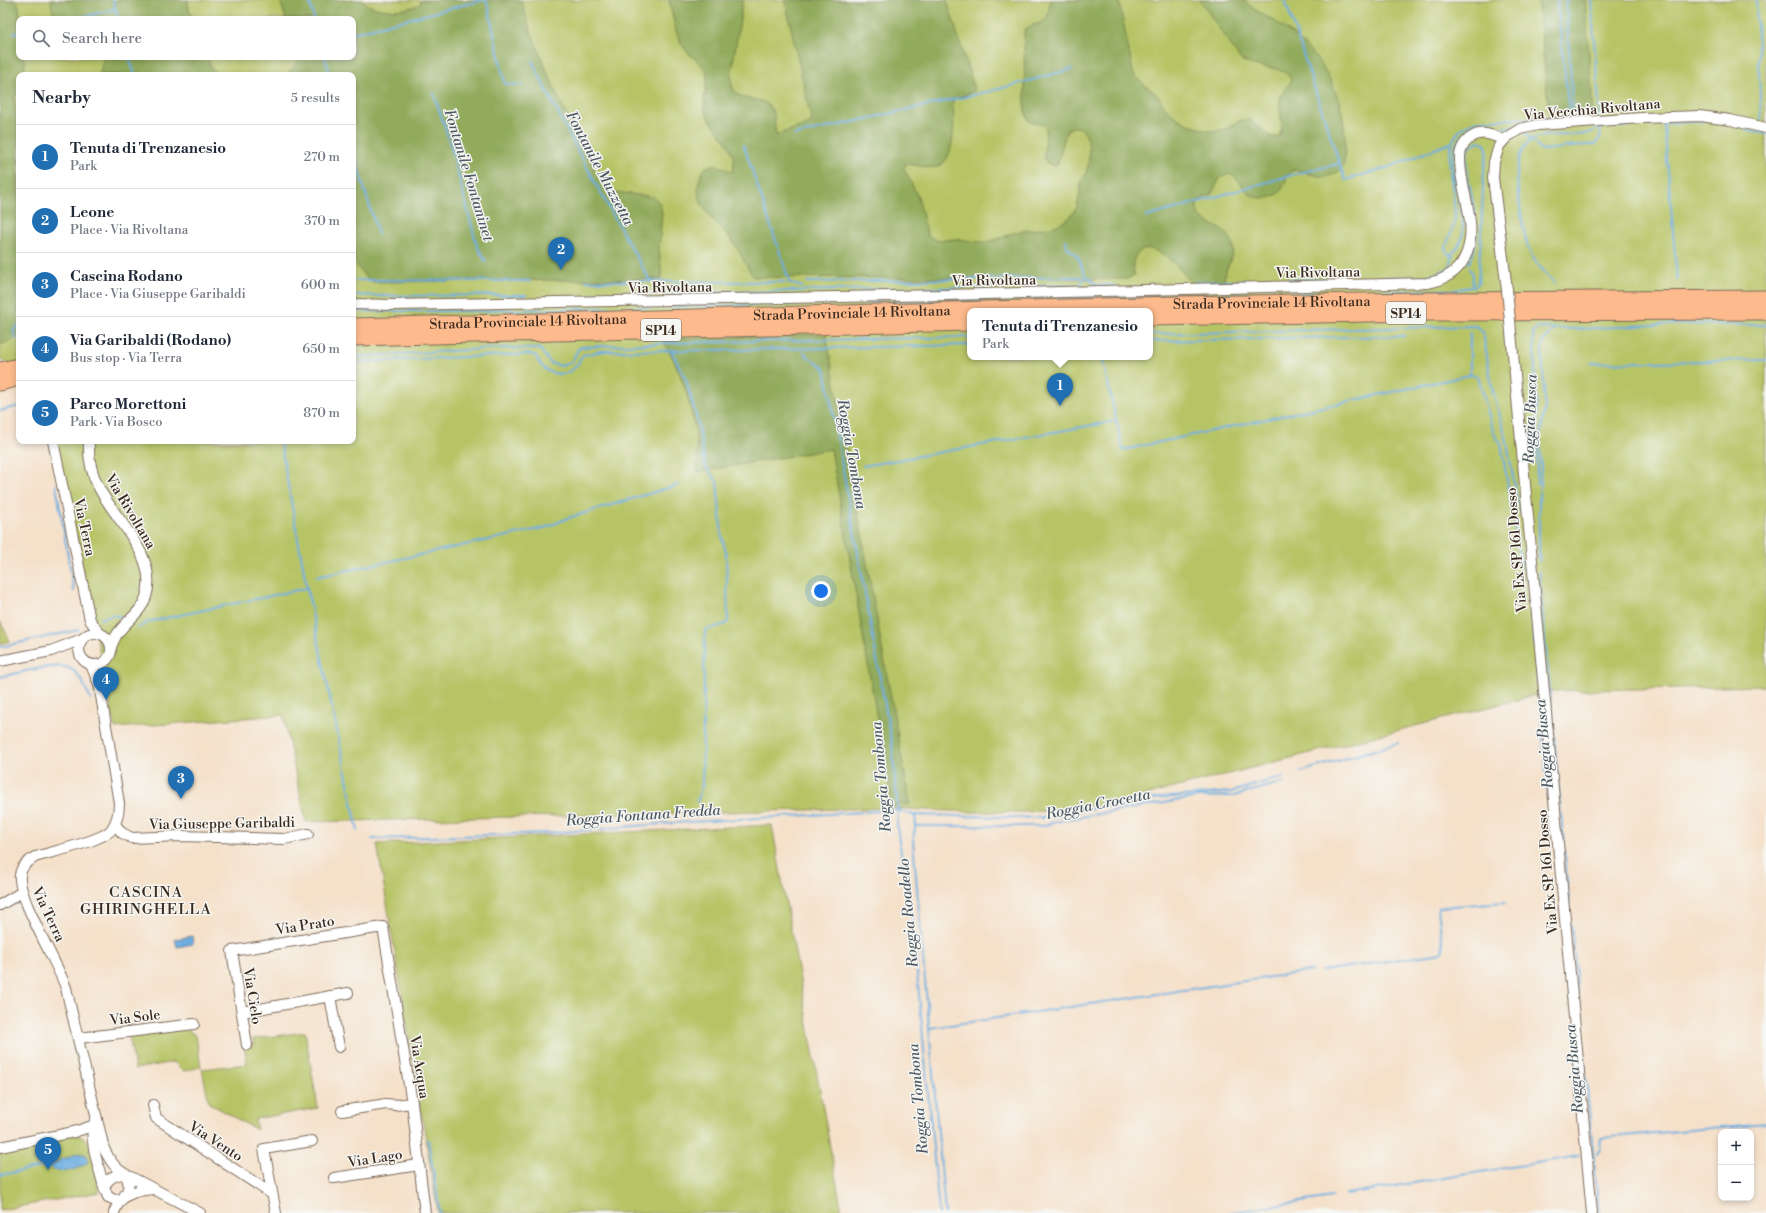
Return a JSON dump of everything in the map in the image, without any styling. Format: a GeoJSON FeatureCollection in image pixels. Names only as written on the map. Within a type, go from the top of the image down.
{"type":"FeatureCollection","features":[{"type":"Feature","properties":{"kind":"highway"},"geometry":{"type":"LineString","coordinates":[[1662,305],[1758,301],[1766,311]]}},
{"type":"Feature","properties":{"kind":"highway","name":"Strada Provinciale 14 Rivoltana"},"geometry":{"type":"LineString","coordinates":[[1027,308],[1177,304],[1662,305]]}},
{"type":"Feature","properties":{"kind":"highway","name":"Strada Provinciale 14 Rivoltana"},"geometry":{"type":"LineString","coordinates":[[1153,318],[1425,313],[1662,305]]}},
{"type":"Feature","properties":{"kind":"highway","name":"Strada Provinciale 14 Rivoltana"},"geometry":{"type":"LineString","coordinates":[[356,326],[967,310]]}},
{"type":"Feature","properties":{"kind":"highway","name":"Strada Provinciale 14 Rivoltana"},"geometry":{"type":"LineString","coordinates":[[356,338],[967,322]]}},
{"type":"Feature","properties":{"kind":"highway","name":"SP14"},"geometry":{"type":"LineString","coordinates":[[356,344],[430,336]]}},
{"type":"Feature","properties":{"kind":"highway"},"geometry":{"type":"LineString","coordinates":[[0,370],[16,367]]}},
{"type":"Feature","properties":{"kind":"highway"},"geometry":{"type":"LineString","coordinates":[[0,383],[16,379]]}},
{"type":"Feature","properties":{"kind":"highway"},"geometry":{"type":"LineString","coordinates":[[0,392],[16,389]]}},
{"type":"Feature","properties":{"kind":"street","name":"Via Vecchia Rivoltana"},"geometry":{"type":"LineString","coordinates":[[1504,140],[1514,132],[1531,126],[1642,118],[1700,116],[1730,120],[1766,128]]}},
{"type":"Feature","properties":{"kind":"street","name":"Via Rivoltana"},"geometry":{"type":"LineString","coordinates":[[356,304],[393,305],[656,301],[1427,283],[1438,280],[1453,272],[1461,263],[1470,245],[1471,225],[1460,162],[1461,148],[1471,137],[1480,133],[1489,134],[1504,140]]}},
{"type":"Feature","properties":{"kind":"street","name":"Via Ex SP 161 Dosso"},"geometry":{"type":"LineString","coordinates":[[1504,140],[1497,152],[1493,172],[1510,321],[1592,1213]]}},
{"type":"Feature","properties":{"kind":"street","name":"Via Terra"},"geometry":{"type":"LineString","coordinates":[[54,444],[90,620],[102,635]]}},
{"type":"Feature","properties":{"kind":"street","name":"Via Rivoltana"},"geometry":{"type":"LineString","coordinates":[[89,444],[90,462],[97,484],[142,554],[149,574],[148,591],[141,607],[119,632],[111,647]]}},
{"type":"Feature","properties":{"kind":"street","name":"Via Terra"},"geometry":{"type":"LineString","coordinates":[[84,638],[90,620]]}},
{"type":"Feature","properties":{"kind":"street"},"geometry":{"type":"LineString","coordinates":[[0,661],[51,651],[93,633],[102,635],[119,632]]}},
{"type":"Feature","properties":{"kind":"street"},"geometry":{"type":"LineString","coordinates":[[99,684],[103,664],[110,655],[111,647],[108,640],[102,635]]}},
{"type":"Feature","properties":{"kind":"street"},"geometry":{"type":"LineString","coordinates":[[84,638],[79,647],[80,655],[84,661],[91,665],[103,664]]}},
{"type":"Feature","properties":{"kind":"street"},"geometry":{"type":"LineString","coordinates":[[51,651],[68,652],[80,655]]}},
{"type":"Feature","properties":{"kind":"street"},"geometry":{"type":"LineString","coordinates":[[91,665],[99,684],[119,803],[116,820]]}},
{"type":"Feature","properties":{"kind":"street","name":"Via Terra"},"geometry":{"type":"LineString","coordinates":[[116,820],[111,830],[101,837],[35,857],[27,862],[22,868],[20,875],[22,892],[63,977],[79,1038],[94,1122],[110,1161],[115,1167],[125,1174],[200,1213]]}},
{"type":"Feature","properties":{"kind":"street","name":"Via Giuseppe Garibaldi"},"geometry":{"type":"LineString","coordinates":[[116,820],[127,837],[136,838],[180,836],[284,838],[308,834]]}},
{"type":"Feature","properties":{"kind":"street"},"geometry":{"type":"LineString","coordinates":[[0,905],[22,892]]}},
{"type":"Feature","properties":{"kind":"street","name":"Via Prato"},"geometry":{"type":"LineString","coordinates":[[232,951],[383,927]]}},
{"type":"Feature","properties":{"kind":"street","name":"Via Acqua"},"geometry":{"type":"LineString","coordinates":[[383,927],[412,1103],[426,1213]]}},
{"type":"Feature","properties":{"kind":"street","name":"Via Cielo"},"geometry":{"type":"LineString","coordinates":[[232,951],[247,1045]]}},
{"type":"Feature","properties":{"kind":"street"},"geometry":{"type":"LineString","coordinates":[[242,1012],[348,993]]}},
{"type":"Feature","properties":{"kind":"street"},"geometry":{"type":"LineString","coordinates":[[330,996],[339,1047]]}},
{"type":"Feature","properties":{"kind":"street","name":"Via Sole"},"geometry":{"type":"LineString","coordinates":[[79,1038],[194,1024]]}},
{"type":"Feature","properties":{"kind":"street"},"geometry":{"type":"LineString","coordinates":[[342,1111],[386,1104],[395,1105],[412,1103]]}},
{"type":"Feature","properties":{"kind":"street","name":"Via Vento"},"geometry":{"type":"LineString","coordinates":[[153,1105],[156,1118],[272,1194]]}},
{"type":"Feature","properties":{"kind":"street","name":"Via Terra"},"geometry":{"type":"LineString","coordinates":[[94,1122],[93,1138],[110,1213]]}},
{"type":"Feature","properties":{"kind":"street"},"geometry":{"type":"LineString","coordinates":[[0,1147],[74,1132],[94,1122]]}},
{"type":"Feature","properties":{"kind":"street"},"geometry":{"type":"LineString","coordinates":[[74,1132],[93,1138]]}},
{"type":"Feature","properties":{"kind":"street"},"geometry":{"type":"LineString","coordinates":[[275,1212],[264,1149],[312,1141]]}},
{"type":"Feature","properties":{"kind":"street","name":"Via Lago"},"geometry":{"type":"LineString","coordinates":[[334,1178],[419,1165]]}},
{"type":"Feature","properties":{"kind":"street"},"geometry":{"type":"LineString","coordinates":[[114,1213],[124,1198],[129,1186],[125,1174],[119,1174],[111,1177],[105,1191],[111,1199],[124,1198],[137,1190],[153,1189]]}},
{"type":"Feature","properties":{"kind":"green space"},"geometry":{"type":"Polygon","coordinates":[[[0,0],[1766,0],[1766,686],[1551,691],[1127,800],[1065,810],[970,812],[890,808],[306,822],[283,715],[115,728],[57,444],[356,444],[356,72],[16,72],[16,369],[0,358],[0,0]]]}},
{"type":"Feature","properties":{"kind":"green space"},"geometry":{"type":"Polygon","coordinates":[[[0,0],[16,0],[19,6],[20,16],[16,16],[16,60],[24,60],[25,62],[24,72],[16,72],[16,94],[14,98],[16,112],[16,337],[0,345],[0,0]]]}},
{"type":"Feature","properties":{"kind":"green space"},"geometry":{"type":"Polygon","coordinates":[[[51,0],[188,0],[189,11],[192,16],[56,16],[52,9],[51,0]]]}},
{"type":"Feature","properties":{"kind":"green space"},"geometry":{"type":"Polygon","coordinates":[[[280,0],[362,0],[367,4],[381,9],[398,10],[414,7],[420,4],[421,0],[521,0],[530,29],[550,79],[580,143],[599,176],[607,186],[616,192],[654,197],[660,203],[662,213],[659,248],[662,279],[374,282],[370,280],[358,268],[356,263],[356,72],[289,72],[298,60],[356,60],[356,16],[285,16],[280,0]]]}},
{"type":"Feature","properties":{"kind":"green space"},"geometry":{"type":"Polygon","coordinates":[[[669,0],[743,0],[731,77],[733,87],[736,93],[742,97],[761,101],[767,104],[773,113],[776,135],[812,123],[785,0],[947,0],[975,91],[953,100],[953,138],[948,157],[943,164],[936,167],[924,167],[905,164],[904,168],[918,197],[928,236],[935,240],[955,239],[985,242],[1025,230],[1055,226],[1068,219],[1075,210],[1088,164],[1089,148],[1085,133],[1076,127],[1068,129],[1058,163],[1054,166],[1047,163],[1044,157],[1046,128],[1043,125],[1029,121],[1025,111],[1024,31],[1032,25],[1044,21],[1049,10],[1050,0],[1119,0],[1133,72],[1140,81],[1155,93],[1166,108],[1185,123],[1200,129],[1215,131],[1225,129],[1242,120],[1250,120],[1271,137],[1278,137],[1282,125],[1280,100],[1283,92],[1291,81],[1289,76],[1284,72],[1246,63],[1240,59],[1200,0],[1244,1],[1292,34],[1320,63],[1330,79],[1338,97],[1343,117],[1345,139],[1344,161],[1342,168],[1332,175],[1320,176],[1293,170],[1288,176],[1281,191],[1278,194],[1268,198],[1258,198],[1252,196],[1232,176],[1228,174],[1224,175],[1211,195],[1201,199],[1197,204],[1197,211],[1204,220],[1221,229],[1230,238],[1233,244],[1232,255],[1224,277],[1224,283],[1196,289],[1178,267],[1161,253],[1152,249],[1144,249],[1137,254],[1133,264],[1135,275],[1127,279],[753,277],[733,242],[711,217],[700,200],[698,190],[699,180],[705,168],[715,164],[732,172],[734,164],[733,156],[730,148],[706,113],[704,108],[704,98],[707,82],[706,71],[687,52],[682,44],[677,32],[669,0]]]}},
{"type":"Feature","properties":{"kind":"green space"},"geometry":{"type":"Polygon","coordinates":[[[1538,0],[1585,0],[1593,111],[1549,113],[1538,0]]]}},
{"type":"Feature","properties":{"kind":"green space"},"geometry":{"type":"Polygon","coordinates":[[[103,60],[209,60],[211,68],[216,72],[100,72],[103,60]]]}},
{"type":"Feature","properties":{"kind":"green space"},"geometry":{"type":"Polygon","coordinates":[[[826,334],[910,804],[892,806],[831,449],[697,472],[696,438],[689,403],[678,369],[662,339],[826,334]]]}},
{"type":"Feature","properties":{"kind":"green space"},"geometry":{"type":"Polygon","coordinates":[[[0,621],[10,641],[0,644],[0,621]]]}},
{"type":"Feature","properties":{"kind":"green space"},"geometry":{"type":"Polygon","coordinates":[[[772,825],[842,1213],[438,1213],[377,844],[772,825]]]}},
{"type":"Feature","properties":{"kind":"green space"},"geometry":{"type":"Polygon","coordinates":[[[186,1028],[196,1036],[201,1067],[183,1071],[174,1062],[135,1069],[129,1035],[186,1028]]]}},
{"type":"Feature","properties":{"kind":"green space"},"geometry":{"type":"Polygon","coordinates":[[[305,1032],[318,1108],[255,1119],[257,1130],[209,1103],[202,1069],[247,1064],[244,1045],[254,1044],[253,1039],[305,1032]]]}},
{"type":"Feature","properties":{"kind":"green space"},"geometry":{"type":"Polygon","coordinates":[[[74,1134],[84,1138],[91,1145],[99,1192],[0,1210],[0,1149],[74,1134]]]}},
{"type":"Feature","properties":{"kind":"water"},"geometry":{"type":"Polygon","coordinates":[[[192,936],[193,944],[177,947],[175,939],[192,936]]]}},
{"type":"Feature","properties":{"kind":"water"},"geometry":{"type":"Polygon","coordinates":[[[77,1153],[87,1155],[88,1162],[78,1168],[61,1171],[51,1168],[47,1164],[54,1164],[59,1160],[77,1153]]]}},
{"type":"Feature","properties":{"kind":"waterway"},"geometry":{"type":"LineString","coordinates":[[113,0],[117,16]]}},
{"type":"Feature","properties":{"kind":"waterway"},"geometry":{"type":"LineString","coordinates":[[309,0],[313,16]]}},
{"type":"Feature","properties":{"kind":"waterway"},"geometry":{"type":"LineString","coordinates":[[356,32],[483,0]]}},
{"type":"Feature","properties":{"kind":"waterway"},"geometry":{"type":"LineString","coordinates":[[485,0],[487,2],[505,84],[522,85]]}},
{"type":"Feature","properties":{"kind":"waterway"},"geometry":{"type":"LineString","coordinates":[[1285,0],[1345,180],[1384,169],[1450,143]]}},
{"type":"Feature","properties":{"kind":"waterway"},"geometry":{"type":"LineString","coordinates":[[1454,257],[1448,254],[1446,249],[1455,221],[1450,174],[1450,159],[1451,146],[1456,134],[1467,126],[1483,120],[1561,118],[1569,114],[1557,0]]}},
{"type":"Feature","properties":{"kind":"waterway"},"geometry":{"type":"LineString","coordinates":[[1566,0],[1573,117]]}},
{"type":"Feature","properties":{"kind":"waterway"},"geometry":{"type":"LineString","coordinates":[[1591,0],[1600,117]]}},
{"type":"Feature","properties":{"kind":"waterway"},"geometry":{"type":"LineString","coordinates":[[1756,0],[1761,120]]}},
{"type":"Feature","properties":{"kind":"waterway"},"geometry":{"type":"LineString","coordinates":[[86,16],[115,9]]}},
{"type":"Feature","properties":{"kind":"waterway"},"geometry":{"type":"LineString","coordinates":[[130,60],[134,72]]}},
{"type":"Feature","properties":{"kind":"waterway"},"geometry":{"type":"LineString","coordinates":[[326,60],[329,72]]}},
{"type":"Feature","properties":{"kind":"waterway","name":"Fontanile Muzzetta"},"geometry":{"type":"LineString","coordinates":[[532,61],[603,198],[649,279],[654,281]]}},
{"type":"Feature","properties":{"kind":"waterway"},"geometry":{"type":"LineString","coordinates":[[795,135],[991,91],[1072,69]]}},
{"type":"Feature","properties":{"kind":"waterway","name":"Fontanile Fontaninet"},"geometry":{"type":"LineString","coordinates":[[434,94],[450,143],[477,246],[486,262]]}},
{"type":"Feature","properties":{"kind":"waterway"},"geometry":{"type":"LineString","coordinates":[[1600,126],[1610,127],[1703,121]]}},
{"type":"Feature","properties":{"kind":"waterway"},"geometry":{"type":"LineString","coordinates":[[1664,123],[1677,279]]}},
{"type":"Feature","properties":{"kind":"waterway"},"geometry":{"type":"LineString","coordinates":[[1196,282],[1418,277],[1443,271],[1451,266],[1452,253],[1461,241],[1463,226],[1454,173],[1453,156],[1458,141],[1474,128],[1504,128],[1520,124]]}},
{"type":"Feature","properties":{"kind":"waterway"},"geometry":{"type":"LineString","coordinates":[[1554,284],[1534,259],[1526,243],[1517,179],[1519,157],[1530,141],[1537,137],[1586,134],[1594,131],[1600,126]]}},
{"type":"Feature","properties":{"kind":"waterway"},"geometry":{"type":"LineString","coordinates":[[1524,132],[1540,149],[1544,150],[1595,144],[1600,137],[1600,127]]}},
{"type":"Feature","properties":{"kind":"waterway"},"geometry":{"type":"LineString","coordinates":[[1744,128],[1766,134]]}},
{"type":"Feature","properties":{"kind":"waterway"},"geometry":{"type":"LineString","coordinates":[[356,311],[487,311],[497,309],[518,310],[1455,290],[1475,286],[1478,283],[1484,168],[1487,154],[1485,144],[1480,141],[1474,143],[1470,147],[1466,158],[1476,224],[1474,250],[1469,263]]}},
{"type":"Feature","properties":{"kind":"waterway","name":"Roggia Tombona"},"geometry":{"type":"LineString","coordinates":[[744,146],[790,283],[802,287]]}},
{"type":"Feature","properties":{"kind":"waterway"},"geometry":{"type":"LineString","coordinates":[[356,161],[378,234]]}},
{"type":"Feature","properties":{"kind":"waterway"},"geometry":{"type":"LineString","coordinates":[[1146,217],[1295,174],[1338,164]]}},
{"type":"Feature","properties":{"kind":"waterway"},"geometry":{"type":"LineString","coordinates":[[1066,240],[1067,247],[1078,257],[1085,275]]}},
{"type":"Feature","properties":{"kind":"waterway"},"geometry":{"type":"LineString","coordinates":[[1469,268],[1473,274],[1472,286]]}},
{"type":"Feature","properties":{"kind":"waterway"},"geometry":{"type":"LineString","coordinates":[[807,282],[1081,277]]}},
{"type":"Feature","properties":{"kind":"waterway"},"geometry":{"type":"LineString","coordinates":[[591,295],[1081,285],[1084,278],[1088,277],[1096,285],[1114,285]]}},
{"type":"Feature","properties":{"kind":"waterway"},"geometry":{"type":"LineString","coordinates":[[356,280],[530,281]]}},
{"type":"Feature","properties":{"kind":"waterway"},"geometry":{"type":"LineString","coordinates":[[586,281],[788,282]]}},
{"type":"Feature","properties":{"kind":"waterway"},"geometry":{"type":"LineString","coordinates":[[356,295],[526,295]]}},
{"type":"Feature","properties":{"kind":"waterway"},"geometry":{"type":"LineString","coordinates":[[1537,484],[1537,408],[1533,333],[1535,329],[1578,329],[1672,324],[1766,325]]}},
{"type":"Feature","properties":{"kind":"waterway"},"geometry":{"type":"LineString","coordinates":[[1153,334],[1477,326],[1483,332],[1492,388],[1506,437],[1517,500],[1522,515]]}},
{"type":"Feature","properties":{"kind":"waterway"},"geometry":{"type":"LineString","coordinates":[[16,328],[13,330],[16,339]]}},
{"type":"Feature","properties":{"kind":"waterway","name":"Roggia Busca"},"geometry":{"type":"LineString","coordinates":[[1539,561],[1539,499],[1541,467],[1540,437],[1545,406],[1542,349],[1543,341],[1554,330]]}},
{"type":"Feature","properties":{"kind":"waterway"},"geometry":{"type":"LineString","coordinates":[[1470,333],[1470,375]]}},
{"type":"Feature","properties":{"kind":"waterway"},"geometry":{"type":"LineString","coordinates":[[1153,341],[1404,336]]}},
{"type":"Feature","properties":{"kind":"waterway"},"geometry":{"type":"LineString","coordinates":[[356,357],[499,348],[540,349],[550,363],[561,366],[572,362],[578,349],[582,347],[668,343],[967,337]]}},
{"type":"Feature","properties":{"kind":"waterway"},"geometry":{"type":"LineString","coordinates":[[356,362],[531,354],[536,356],[538,362],[547,370],[557,374],[569,372],[578,364],[583,355],[602,351],[967,345]]}},
{"type":"Feature","properties":{"kind":"waterway"},"geometry":{"type":"LineString","coordinates":[[671,350],[686,380],[698,423],[705,465],[717,482],[722,537],[726,553],[728,621],[726,624],[705,630],[702,786],[697,802]]}},
{"type":"Feature","properties":{"kind":"waterway","name":"Roggia Tombona"},"geometry":{"type":"LineString","coordinates":[[804,352],[808,357],[825,369],[892,744],[898,812],[897,825],[912,918],[939,1213]]}},
{"type":"Feature","properties":{"kind":"waterway"},"geometry":{"type":"LineString","coordinates":[[1103,360],[1123,450],[1470,375],[1478,376],[1494,434],[1501,443],[1519,553],[1529,583],[1544,750]]}},
{"type":"Feature","properties":{"kind":"waterway"},"geometry":{"type":"LineString","coordinates":[[1591,363],[1766,360]]}},
{"type":"Feature","properties":{"kind":"waterway"},"geometry":{"type":"LineString","coordinates":[[0,411],[16,407]]}},
{"type":"Feature","properties":{"kind":"waterway"},"geometry":{"type":"LineString","coordinates":[[863,466],[1116,421]]}},
{"type":"Feature","properties":{"kind":"waterway"},"geometry":{"type":"LineString","coordinates":[[281,444],[307,588],[358,831]]}},
{"type":"Feature","properties":{"kind":"waterway"},"geometry":{"type":"LineString","coordinates":[[56,485],[74,591]]}},
{"type":"Feature","properties":{"kind":"waterway"},"geometry":{"type":"LineString","coordinates":[[316,577],[544,528],[571,517],[678,485]]}},
{"type":"Feature","properties":{"kind":"waterway","name":"Roggia Busca"},"geometry":{"type":"LineString","coordinates":[[1539,572],[1570,913]]}},
{"type":"Feature","properties":{"kind":"waterway"},"geometry":{"type":"LineString","coordinates":[[138,628],[148,622],[307,588]]}},
{"type":"Feature","properties":{"kind":"waterway"},"geometry":{"type":"LineString","coordinates":[[100,619],[113,615],[123,617]]}},
{"type":"Feature","properties":{"kind":"waterway"},"geometry":{"type":"LineString","coordinates":[[0,647],[78,630]]}},
{"type":"Feature","properties":{"kind":"waterway"},"geometry":{"type":"LineString","coordinates":[[0,677],[47,667],[65,667],[71,669],[78,675],[91,700]]}},
{"type":"Feature","properties":{"kind":"waterway","name":"Roggia Roadello"},"geometry":{"type":"LineString","coordinates":[[1300,772],[1398,743]]}},
{"type":"Feature","properties":{"kind":"waterway"},"geometry":{"type":"LineString","coordinates":[[1545,761],[1551,826]]}},
{"type":"Feature","properties":{"kind":"waterway","name":"Roggia Crocetta"},"geometry":{"type":"LineString","coordinates":[[945,1213],[913,841],[916,820],[914,815],[1046,818],[1083,810],[1160,798],[1231,792],[1283,777]]}},
{"type":"Feature","properties":{"kind":"waterway","name":"Roggia Crocetta"},"geometry":{"type":"LineString","coordinates":[[915,826],[1041,826],[1063,820],[1198,797],[1234,796],[1284,782]]}},
{"type":"Feature","properties":{"kind":"waterway","name":"Roggia Fontana Fredda"},"geometry":{"type":"LineString","coordinates":[[372,839],[550,833],[672,823],[896,810],[914,815]]}},
{"type":"Feature","properties":{"kind":"waterway"},"geometry":{"type":"LineString","coordinates":[[1322,971],[1441,953],[1443,950],[1438,909],[1440,907],[1505,902]]}},
{"type":"Feature","properties":{"kind":"waterway","name":"Roggia Busca"},"geometry":{"type":"LineString","coordinates":[[1571,924],[1599,1213]]}},
{"type":"Feature","properties":{"kind":"waterway"},"geometry":{"type":"LineString","coordinates":[[930,1028],[1311,971]]}},
{"type":"Feature","properties":{"kind":"waterway"},"geometry":{"type":"LineString","coordinates":[[1597,1153],[1600,1148],[1601,1138],[1766,1123]]}},
{"type":"Feature","properties":{"kind":"waterway"},"geometry":{"type":"LineString","coordinates":[[428,1140],[440,1213]]}},
{"type":"Feature","properties":{"kind":"waterway"},"geometry":{"type":"LineString","coordinates":[[1346,1194],[1579,1156]]}},
{"type":"Feature","properties":{"kind":"waterway"},"geometry":{"type":"LineString","coordinates":[[0,1175],[51,1165]]}},
{"type":"Feature","properties":{"kind":"waterway"},"geometry":{"type":"LineString","coordinates":[[1228,1213],[1332,1197]]}},
{"type":"Feature","properties":{"kind":"place","name":"Leone"},"geometry":{"type":"Point","coordinates":[561,270]}},
{"type":"Feature","properties":{"kind":"place","name":"Tenuta di Trenzanesio"},"geometry":{"type":"Point","coordinates":[1060,406]}},
{"type":"Feature","properties":{"kind":"place","name":"Via Garibaldi (Rodano)"},"geometry":{"type":"Point","coordinates":[106,700]}},
{"type":"Feature","properties":{"kind":"place","name":"Cascina Rodano"},"geometry":{"type":"Point","coordinates":[181,799]}},
{"type":"Feature","properties":{"kind":"place","name":"Parco Morettoni"},"geometry":{"type":"Point","coordinates":[48,1170]}},
{"type":"Feature","properties":{"kind":"district","name":"CASCINA GHIRINGHELLA"},"geometry":{"type":"Point","coordinates":[146,900]}}]}
